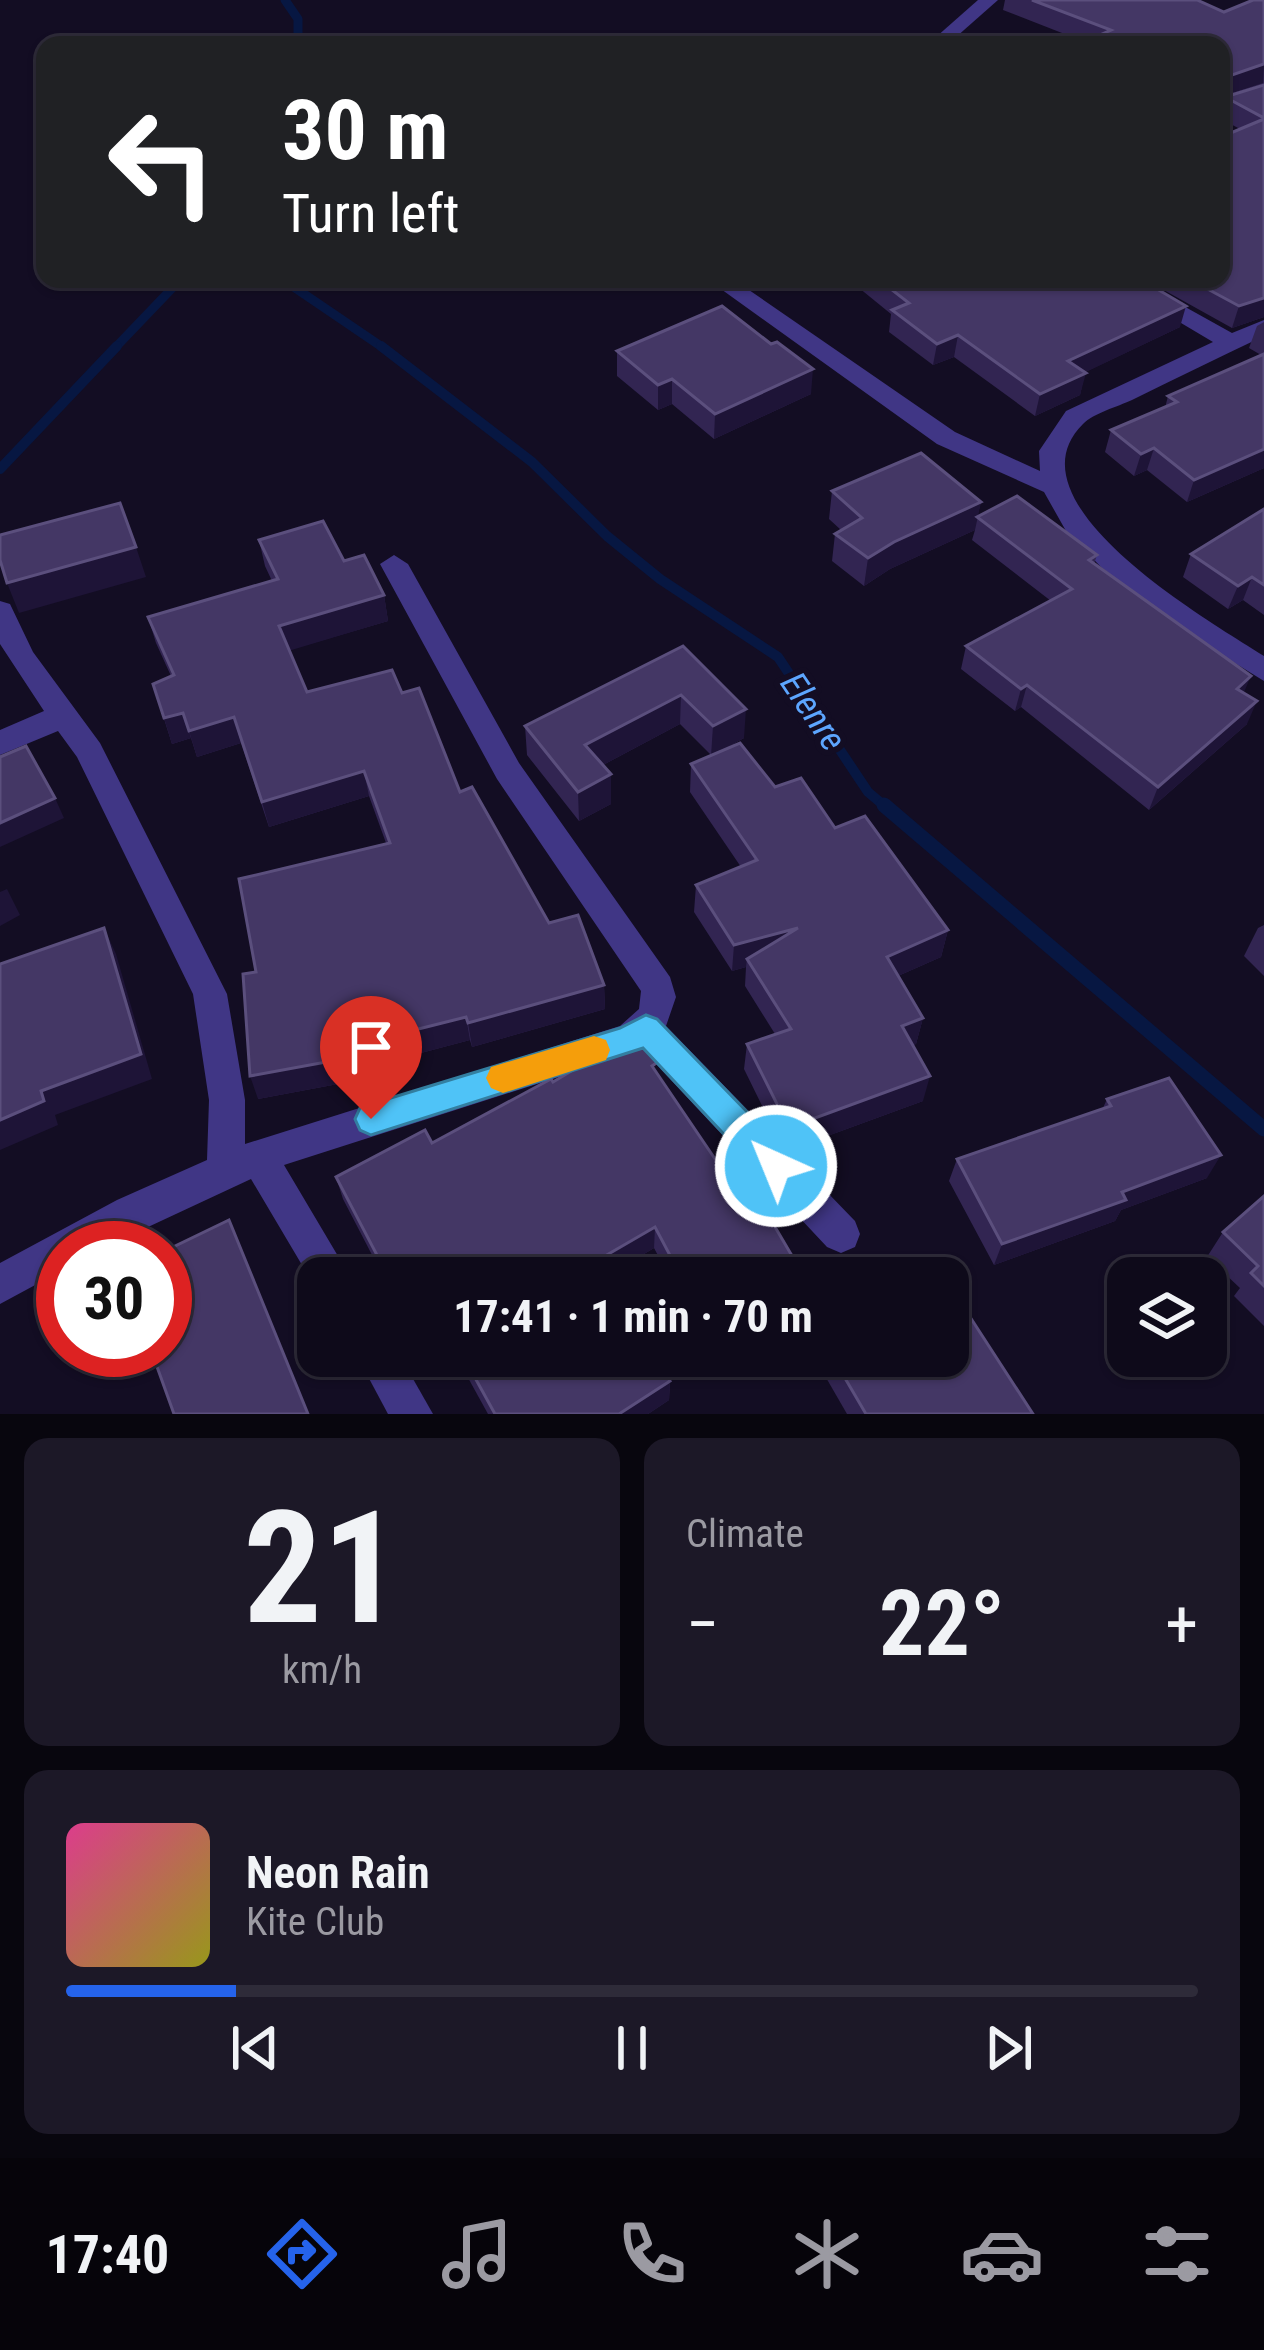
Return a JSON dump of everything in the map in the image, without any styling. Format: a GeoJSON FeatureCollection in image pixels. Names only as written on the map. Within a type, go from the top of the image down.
{"type":"FeatureCollection","features":[{"type":"Feature","properties":{"kind":"street"},"geometry":{"type":"LineString","coordinates":[[947,36],[989,0]]}},
{"type":"Feature","properties":{"kind":"street"},"geometry":{"type":"LineString","coordinates":[[731,288],[946,438],[1050,484],[1077,529],[1146,591],[1264,670]]}},
{"type":"Feature","properties":{"kind":"street"},"geometry":{"type":"LineString","coordinates":[[1134,288],[1232,343]]}},
{"type":"Feature","properties":{"kind":"street"},"geometry":{"type":"LineString","coordinates":[[1050,484],[1053,447],[1060,430],[1075,418],[1264,327]]}},
{"type":"Feature","properties":{"kind":"street"},"geometry":{"type":"LineString","coordinates":[[111,1221],[242,1163],[630,1039],[646,1029],[660,1006],[658,988],[508,771],[394,564]]}},
{"type":"Feature","properties":{"kind":"street"},"geometry":{"type":"LineString","coordinates":[[0,611],[20,656],[88,751],[210,994],[242,1163],[315,1257]]}},
{"type":"Feature","properties":{"kind":"street"},"geometry":{"type":"LineString","coordinates":[[0,743],[65,715]]}},
{"type":"Feature","properties":{"kind":"street"},"geometry":{"type":"LineString","coordinates":[[646,1029],[841,1234]]}},
{"type":"Feature","properties":{"kind":"street"},"geometry":{"type":"LineString","coordinates":[[0,1285],[36,1264]]}},
{"type":"Feature","properties":{"kind":"street"},"geometry":{"type":"LineString","coordinates":[[390,1377],[412,1414]]}},
{"type":"Feature","properties":{"kind":"building"},"geometry":{"type":"Polygon","coordinates":[[[1032,0],[1197,0],[1224,12],[1264,0],[1264,64],[1230,76],[1230,36],[1097,36],[1111,30],[1032,0]]]}},
{"type":"Feature","properties":{"kind":"building"},"geometry":{"type":"Polygon","coordinates":[[[1264,85],[1264,118],[1230,100],[1230,95],[1264,85]]]}},
{"type":"Feature","properties":{"kind":"building"},"geometry":{"type":"Polygon","coordinates":[[[1264,119],[1264,298],[1239,306],[1206,288],[1230,288],[1230,133],[1264,119]]]}},
{"type":"Feature","properties":{"kind":"building"},"geometry":{"type":"Polygon","coordinates":[[[890,288],[1155,288],[1186,306],[1068,361],[1086,373],[1040,394],[958,335],[937,344],[892,310],[909,303],[890,288]]]}},
{"type":"Feature","properties":{"kind":"building"},"geometry":{"type":"Polygon","coordinates":[[[722,306],[813,369],[715,414],[672,379],[658,385],[617,351],[722,306]]]}},
{"type":"Feature","properties":{"kind":"building"},"geometry":{"type":"Polygon","coordinates":[[[1264,354],[1264,449],[1194,480],[1154,448],[1141,454],[1111,430],[1177,402],[1168,396],[1264,354]]]}},
{"type":"Feature","properties":{"kind":"building"},"geometry":{"type":"Polygon","coordinates":[[[921,453],[981,502],[868,558],[835,534],[862,518],[832,491],[921,453]]]}},
{"type":"Feature","properties":{"kind":"building"},"geometry":{"type":"Polygon","coordinates":[[[1017,496],[1097,555],[1089,560],[1251,676],[1237,689],[1257,701],[1158,787],[1027,685],[1021,689],[966,646],[1072,589],[977,517],[1017,496]]]}},
{"type":"Feature","properties":{"kind":"building"},"geometry":{"type":"Polygon","coordinates":[[[120,503],[136,547],[7,583],[0,560],[0,535],[120,503]]]}},
{"type":"Feature","properties":{"kind":"building"},"geometry":{"type":"Polygon","coordinates":[[[1264,509],[1264,585],[1252,577],[1238,586],[1191,554],[1264,509]]]}},
{"type":"Feature","properties":{"kind":"building"},"geometry":{"type":"Polygon","coordinates":[[[323,521],[344,561],[364,555],[384,595],[279,626],[307,692],[392,670],[402,693],[419,688],[460,792],[472,787],[549,923],[578,915],[604,985],[468,1023],[466,1017],[347,1047],[348,1058],[250,1076],[243,974],[256,972],[239,879],[390,843],[364,771],[262,802],[234,717],[189,731],[183,713],[164,718],[153,684],[174,675],[148,617],[278,579],[259,540],[323,521]]]}},
{"type":"Feature","properties":{"kind":"building"},"geometry":{"type":"Polygon","coordinates":[[[683,646],[746,709],[713,726],[681,695],[585,745],[611,774],[578,792],[525,726],[683,646]]]}},
{"type":"Feature","properties":{"kind":"building"},"geometry":{"type":"Polygon","coordinates":[[[740,743],[775,787],[801,778],[835,828],[865,816],[948,930],[887,957],[923,1018],[902,1026],[930,1076],[796,1125],[779,1108],[747,1044],[791,1029],[747,959],[798,928],[734,945],[696,885],[757,860],[691,764],[740,743]]]}},
{"type":"Feature","properties":{"kind":"building"},"geometry":{"type":"Polygon","coordinates":[[[26,746],[55,798],[0,823],[0,757],[26,746]]]}},
{"type":"Feature","properties":{"kind":"building"},"geometry":{"type":"Polygon","coordinates":[[[104,928],[141,1054],[41,1091],[44,1101],[0,1120],[0,964],[104,928]]]}},
{"type":"Feature","properties":{"kind":"building"},"geometry":{"type":"Polygon","coordinates":[[[635,1033],[658,1062],[652,1066],[749,1209],[761,1203],[793,1257],[671,1257],[655,1227],[603,1257],[378,1257],[336,1177],[425,1130],[432,1143],[553,1082],[635,1033]]]}},
{"type":"Feature","properties":{"kind":"building"},"geometry":{"type":"Polygon","coordinates":[[[1169,1078],[1221,1155],[1122,1192],[1126,1200],[1002,1244],[957,1159],[1111,1106],[1107,1099],[1169,1078]]]}},
{"type":"Feature","properties":{"kind":"building"},"geometry":{"type":"Polygon","coordinates":[[[1264,1196],[1264,1286],[1251,1273],[1258,1266],[1223,1232],[1264,1196]]]}},
{"type":"Feature","properties":{"kind":"building"},"geometry":{"type":"Polygon","coordinates":[[[229,1220],[308,1414],[174,1414],[161,1377],[192,1377],[192,1238],[229,1220]]]}},
{"type":"Feature","properties":{"kind":"building"},"geometry":{"type":"Polygon","coordinates":[[[969,1315],[1033,1414],[866,1414],[844,1377],[969,1377],[969,1315]]]}},
{"type":"Feature","properties":{"kind":"building"},"geometry":{"type":"Polygon","coordinates":[[[475,1377],[667,1377],[670,1381],[619,1414],[495,1414],[475,1377]]]}},
{"type":"Feature","properties":{"kind":"waterway","name":"Elenre"},"geometry":{"type":"LineString","coordinates":[[285,0],[298,19],[298,36]]}},
{"type":"Feature","properties":{"kind":"waterway"},"geometry":{"type":"LineString","coordinates":[[114,349],[172,288]]}},
{"type":"Feature","properties":{"kind":"waterway","name":"Elenre"},"geometry":{"type":"LineString","coordinates":[[295,288],[384,348]]}},
{"type":"Feature","properties":{"kind":"waterway"},"geometry":{"type":"LineString","coordinates":[[0,469],[117,346]]}},
{"type":"Feature","properties":{"kind":"waterway","name":"Elenre"},"geometry":{"type":"LineString","coordinates":[[381,346],[384,348]]}},
{"type":"Feature","properties":{"kind":"waterway","name":"Elenre"},"geometry":{"type":"LineString","coordinates":[[384,348],[532,462],[607,536],[660,579],[778,657],[868,792],[887,808]]}},
{"type":"Feature","properties":{"kind":"waterway","name":"Elenre"},"geometry":{"type":"LineString","coordinates":[[884,805],[1264,1129]]}},
{"type":"Feature","properties":{"kind":"slow traffic"},"geometry":{"type":"LineString","coordinates":[[503,1078],[594,1050]]}},
{"type":"Feature","properties":{"kind":"route"},"geometry":{"type":"LineString","coordinates":[[371,1119],[630,1039],[646,1029],[776,1166]]}}]}
